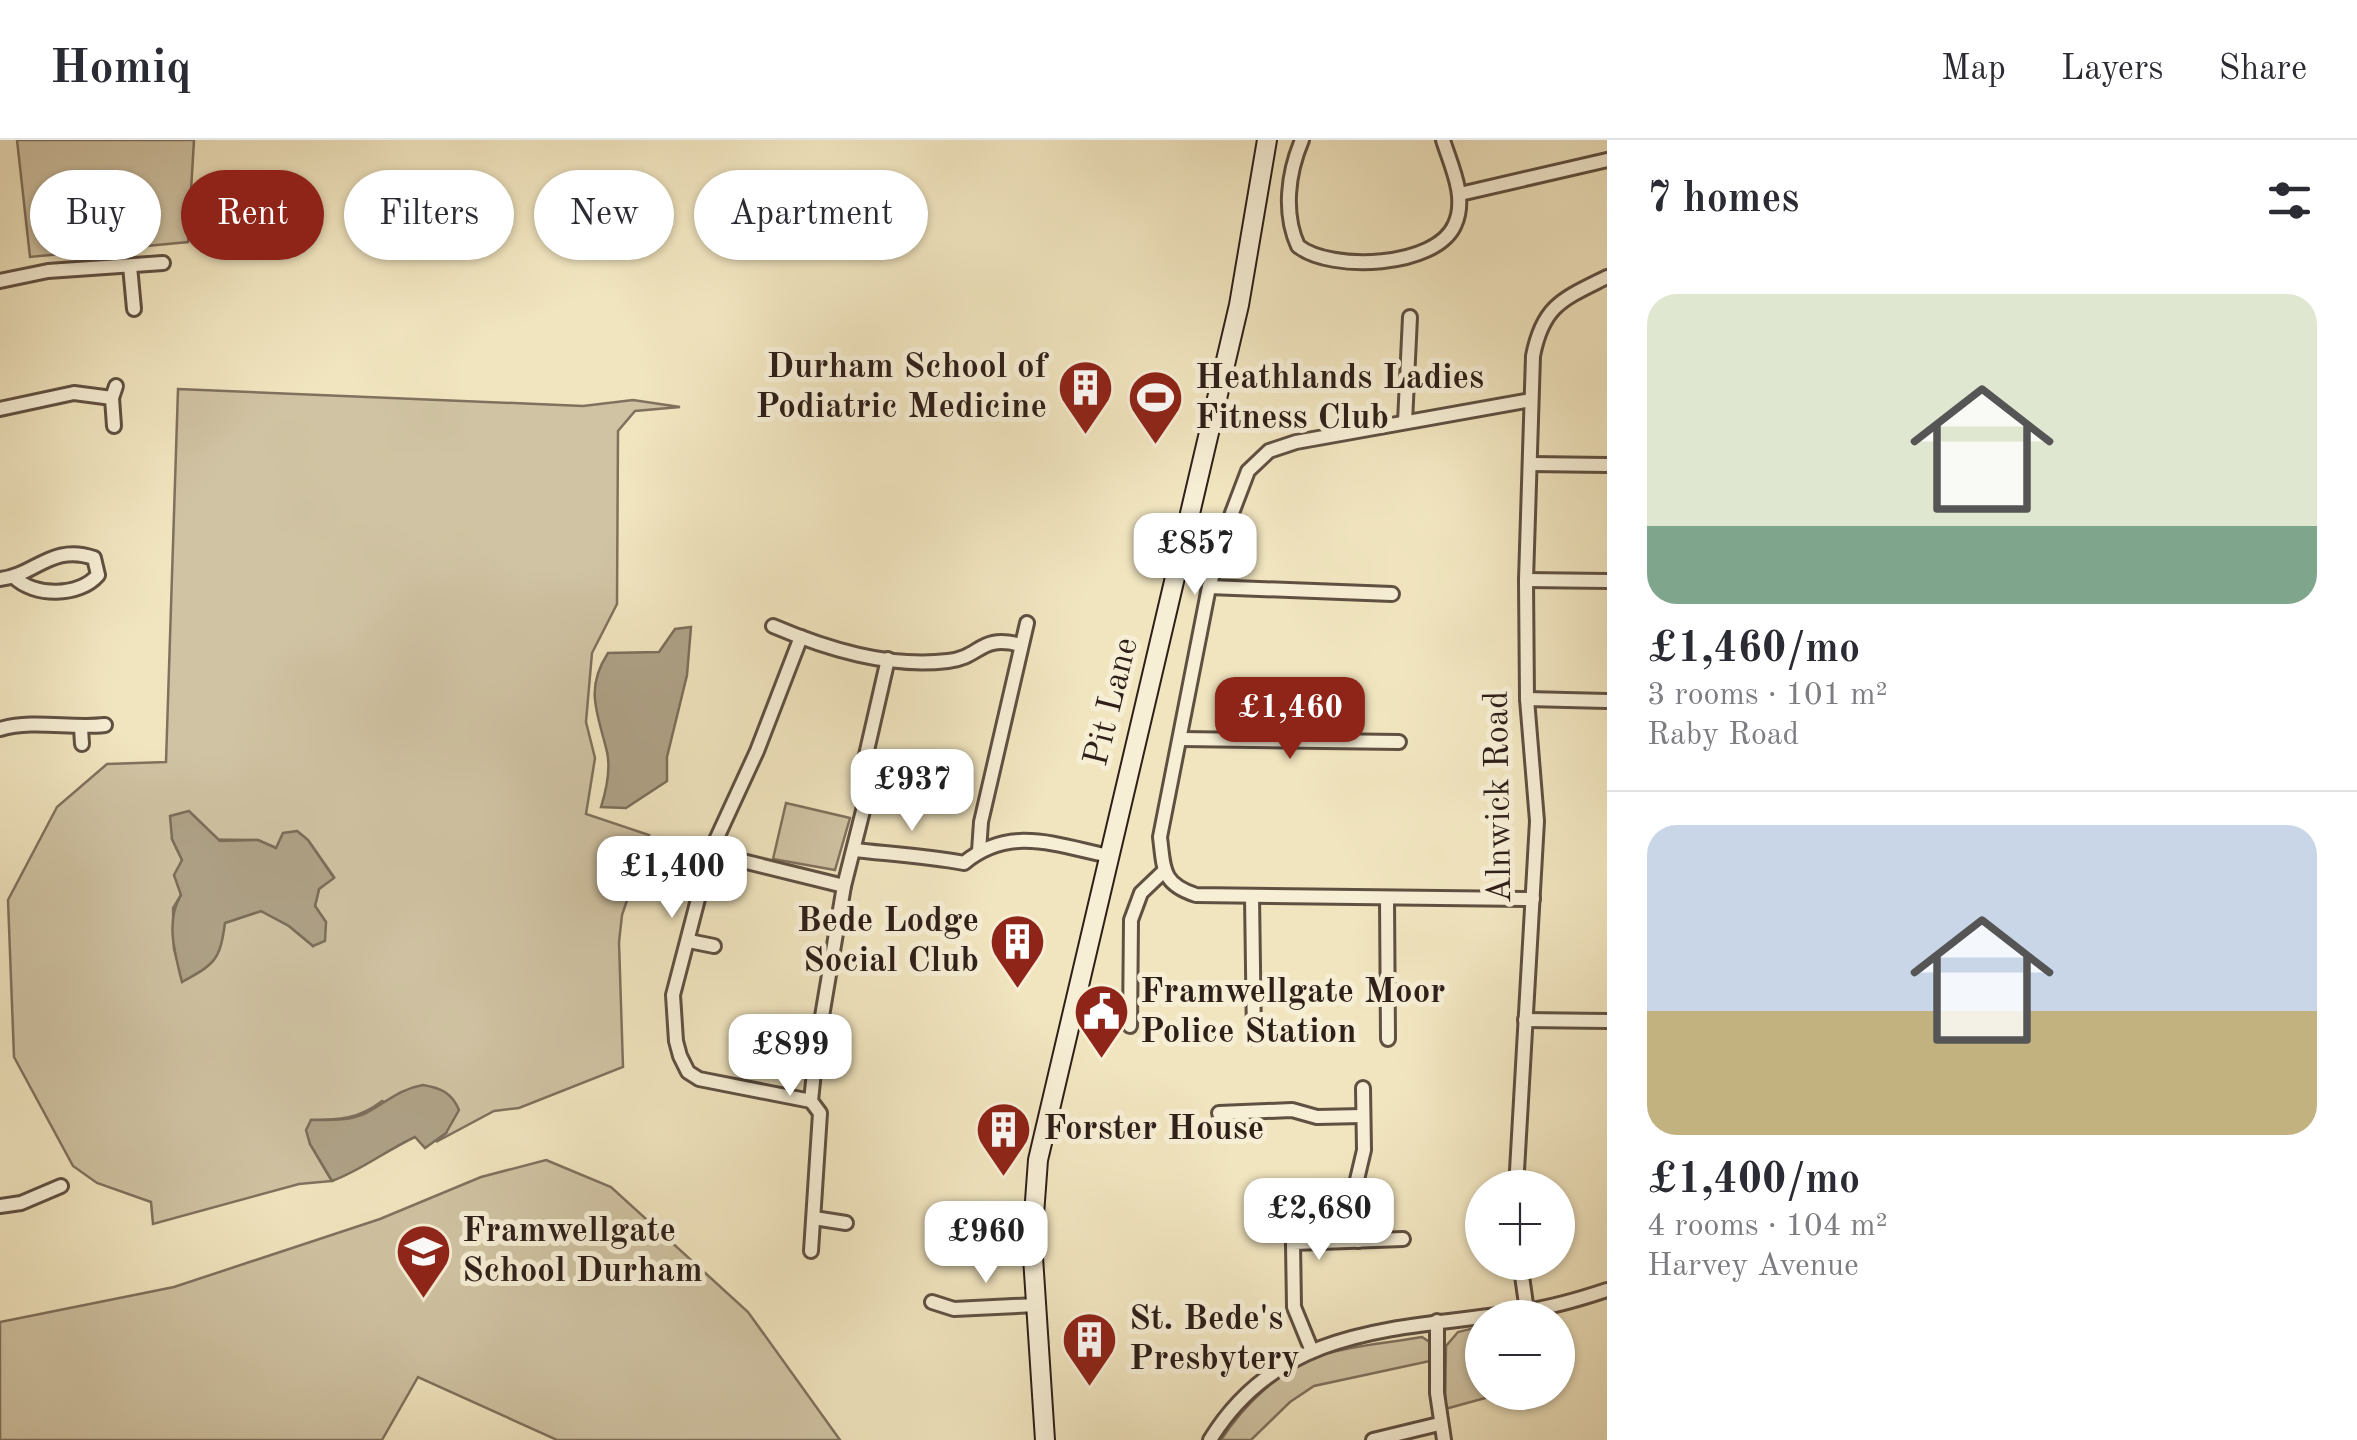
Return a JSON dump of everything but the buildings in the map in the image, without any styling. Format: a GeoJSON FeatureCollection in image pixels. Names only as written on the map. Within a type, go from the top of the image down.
{"type":"FeatureCollection","features":[{"type":"Feature","properties":{"kind":"street","name":"Pit Lane"},"geometry":{"type":"LineString","coordinates":[[1045,1440],[1032,1242],[1035,1178],[1239,306],[1267,140]]}},
{"type":"Feature","properties":{"kind":"street"},"geometry":{"type":"LineString","coordinates":[[1302,140],[1290,179],[1293,236],[1298,246],[1324,260],[1391,261],[1424,252],[1446,237],[1456,224],[1460,194],[1443,140]]}},
{"type":"Feature","properties":{"kind":"street"},"geometry":{"type":"LineString","coordinates":[[1460,194],[1607,160]]}},
{"type":"Feature","properties":{"kind":"street"},"geometry":{"type":"LineString","coordinates":[[0,281],[48,271],[164,263]]}},
{"type":"Feature","properties":{"kind":"street"},"geometry":{"type":"LineString","coordinates":[[130,266],[134,309]]}},
{"type":"Feature","properties":{"kind":"street","name":"Alnwick Road"},"geometry":{"type":"LineString","coordinates":[[1517,1170],[1537,821],[1527,700],[1526,580],[1533,356],[1539,327],[1552,310],[1607,277]]}},
{"type":"Feature","properties":{"kind":"street"},"geometry":{"type":"LineString","coordinates":[[1404,422],[1410,317]]}},
{"type":"Feature","properties":{"kind":"street"},"geometry":{"type":"LineString","coordinates":[[0,409],[74,393],[114,392],[114,426]]}},
{"type":"Feature","properties":{"kind":"street"},"geometry":{"type":"LineString","coordinates":[[1532,400],[1296,442],[1269,451],[1248,472],[1209,587],[1160,837],[1164,871],[1175,888],[1196,895],[1533,899]]}},
{"type":"Feature","properties":{"kind":"street"},"geometry":{"type":"LineString","coordinates":[[1530,464],[1607,465]]}},
{"type":"Feature","properties":{"kind":"street"},"geometry":{"type":"LineString","coordinates":[[80,553],[94,558],[98,566],[92,583],[78,589],[39,591],[7,578],[40,561],[80,553]]}},
{"type":"Feature","properties":{"kind":"street"},"geometry":{"type":"LineString","coordinates":[[1526,580],[1607,581]]}},
{"type":"Feature","properties":{"kind":"street"},"geometry":{"type":"LineString","coordinates":[[1209,587],[1392,594]]}},
{"type":"Feature","properties":{"kind":"street"},"geometry":{"type":"LineString","coordinates":[[979,851],[981,822],[1027,623]]}},
{"type":"Feature","properties":{"kind":"street"},"geometry":{"type":"LineString","coordinates":[[773,626],[834,650],[888,659],[952,661],[989,642],[1021,645]]}},
{"type":"Feature","properties":{"kind":"street"},"geometry":{"type":"LineString","coordinates":[[801,638],[757,751],[710,853],[672,1007],[676,1041],[688,1072],[699,1078],[812,1102]]}},
{"type":"Feature","properties":{"kind":"street"},"geometry":{"type":"LineString","coordinates":[[810,1251],[820,1113],[812,1102],[816,1052],[844,886],[870,783],[871,775],[863,768],[888,659]]}},
{"type":"Feature","properties":{"kind":"street"},"geometry":{"type":"LineString","coordinates":[[1527,700],[1607,701]]}},
{"type":"Feature","properties":{"kind":"street"},"geometry":{"type":"LineString","coordinates":[[0,729],[30,724],[105,726]]}},
{"type":"Feature","properties":{"kind":"street"},"geometry":{"type":"LineString","coordinates":[[80,728],[82,744]]}},
{"type":"Feature","properties":{"kind":"street"},"geometry":{"type":"LineString","coordinates":[[1182,739],[1399,742]]}},
{"type":"Feature","properties":{"kind":"street"},"geometry":{"type":"LineString","coordinates":[[854,850],[903,856],[920,854],[964,863],[979,851],[1022,839],[1108,856]]}},
{"type":"Feature","properties":{"kind":"street"},"geometry":{"type":"LineString","coordinates":[[710,853],[844,886]]}},
{"type":"Feature","properties":{"kind":"street"},"geometry":{"type":"LineString","coordinates":[[1111,1014],[1130,1020],[1131,920],[1141,893],[1164,871]]}},
{"type":"Feature","properties":{"kind":"street"},"geometry":{"type":"LineString","coordinates":[[1252,896],[1254,1038]]}},
{"type":"Feature","properties":{"kind":"street"},"geometry":{"type":"LineString","coordinates":[[1387,898],[1388,1039]]}},
{"type":"Feature","properties":{"kind":"street"},"geometry":{"type":"LineString","coordinates":[[689,941],[714,946]]}},
{"type":"Feature","properties":{"kind":"street"},"geometry":{"type":"LineString","coordinates":[[1525,1020],[1607,1021]]}},
{"type":"Feature","properties":{"kind":"street"},"geometry":{"type":"LineString","coordinates":[[1358,1240],[1356,1184],[1364,1150],[1362,1088]]}},
{"type":"Feature","properties":{"kind":"street"},"geometry":{"type":"LineString","coordinates":[[1219,1112],[1292,1110],[1318,1117],[1363,1116]]}},
{"type":"Feature","properties":{"kind":"street"},"geometry":{"type":"LineString","coordinates":[[0,1205],[44,1196],[60,1186]]}},
{"type":"Feature","properties":{"kind":"street"},"geometry":{"type":"LineString","coordinates":[[814,1218],[846,1223]]}},
{"type":"Feature","properties":{"kind":"street"},"geometry":{"type":"LineString","coordinates":[[1312,1350],[1294,1307],[1293,1243],[1403,1238]]}},
{"type":"Feature","properties":{"kind":"street"},"geometry":{"type":"LineString","coordinates":[[1569,1300],[1607,1290]]}},
{"type":"Feature","properties":{"kind":"street"},"geometry":{"type":"LineString","coordinates":[[932,1302],[954,1309],[1036,1305]]}},
{"type":"Feature","properties":{"kind":"street"},"geometry":{"type":"LineString","coordinates":[[1210,1440],[1248,1393],[1277,1369],[1312,1350],[1350,1336],[1465,1318]]}},
{"type":"Feature","properties":{"kind":"street"},"geometry":{"type":"LineString","coordinates":[[1437,1321],[1439,1424],[1444,1440]]}},
{"type":"Feature","properties":{"kind":"street"},"geometry":{"type":"LineString","coordinates":[[1373,1440],[1439,1424]]}},
{"type":"Feature","properties":{"kind":"shaded area"},"geometry":{"type":"Polygon","coordinates":[[[17,140],[194,140],[192,170],[181,170],[181,243],[161,245],[161,170],[30,170],[30,257],[17,140]]]}},
{"type":"Feature","properties":{"kind":"shaded area"},"geometry":{"type":"Polygon","coordinates":[[[178,389],[583,406],[633,400],[680,407],[635,411],[618,431],[617,604],[592,653],[586,722],[595,758],[586,814],[649,835],[622,915],[619,942],[623,1067],[519,1108],[494,1111],[436,1142],[446,1133],[382,1101],[348,1117],[311,1120],[310,1144],[332,1181],[299,1184],[153,1224],[151,1202],[97,1183],[73,1166],[14,1057],[8,900],[57,807],[107,764],[166,762],[178,389]],[[297,831],[276,848],[258,840],[172,839],[182,860],[181,895],[173,908],[174,949],[183,981],[224,923],[261,911],[289,926],[313,946],[326,922],[315,906],[319,889],[334,877],[297,831]]]}},
{"type":"Feature","properties":{"kind":"shaded area"},"geometry":{"type":"Polygon","coordinates":[[[691,627],[687,675],[667,757],[667,781],[626,808],[601,807],[608,766],[595,702],[601,666],[608,653],[659,652],[675,629],[691,627]]]}},
{"type":"Feature","properties":{"kind":"shaded area"},"geometry":{"type":"Polygon","coordinates":[[[786,803],[850,818],[835,870],[773,859],[786,803]]]}},
{"type":"Feature","properties":{"kind":"shaded area"},"geometry":{"type":"Polygon","coordinates":[[[189,811],[220,841],[258,840],[276,848],[283,833],[297,831],[308,840],[334,878],[319,889],[315,906],[326,922],[325,941],[313,946],[289,926],[261,911],[225,923],[214,960],[182,982],[172,927],[181,895],[174,875],[182,860],[172,839],[170,816],[189,811]]]}},
{"type":"Feature","properties":{"kind":"shaded area"},"geometry":{"type":"Polygon","coordinates":[[[423,1085],[445,1092],[459,1110],[446,1133],[425,1148],[415,1137],[332,1181],[310,1144],[306,1130],[311,1120],[360,1116],[423,1085]]]}},
{"type":"Feature","properties":{"kind":"shaded area","name":"Framwellgate School Durham"},"geometry":{"type":"Polygon","coordinates":[[[546,1160],[611,1187],[748,1312],[840,1440],[557,1440],[418,1377],[382,1440],[0,1440],[0,1322],[174,1287],[380,1219],[481,1177],[546,1160]]]}},
{"type":"Feature","properties":{"kind":"shaded area"},"geometry":{"type":"Polygon","coordinates":[[[1465,1330],[1465,1404],[1445,1409],[1446,1346],[1458,1332],[1465,1330]]]}},
{"type":"Feature","properties":{"kind":"shaded area"},"geometry":{"type":"Polygon","coordinates":[[[1422,1337],[1431,1343],[1430,1361],[1314,1386],[1290,1402],[1251,1440],[1221,1440],[1265,1389],[1306,1361],[1346,1349],[1422,1337]]]}},
{"type":"Feature","properties":{"kind":"place","name":"Durham School of Podiatric Medicine"},"geometry":{"type":"Point","coordinates":[1086,436]}},
{"type":"Feature","properties":{"kind":"place","name":"Heathlands Ladies Fitness Club"},"geometry":{"type":"Point","coordinates":[1156,447]}},
{"type":"Feature","properties":{"kind":"place","name":"Bede Lodge Social Club"},"geometry":{"type":"Point","coordinates":[1018,990]}},
{"type":"Feature","properties":{"kind":"place","name":"Framwellgate Moor Police Station"},"geometry":{"type":"Point","coordinates":[1101,1061]}},
{"type":"Feature","properties":{"kind":"place","name":"Forster House"},"geometry":{"type":"Point","coordinates":[1004,1178]}},
{"type":"Feature","properties":{"kind":"place","name":"Framwellgate School Durham"},"geometry":{"type":"Point","coordinates":[423,1300]}},
{"type":"Feature","properties":{"kind":"place","name":"St. Bede's Presbytery"},"geometry":{"type":"Point","coordinates":[1090,1388]}}]}
